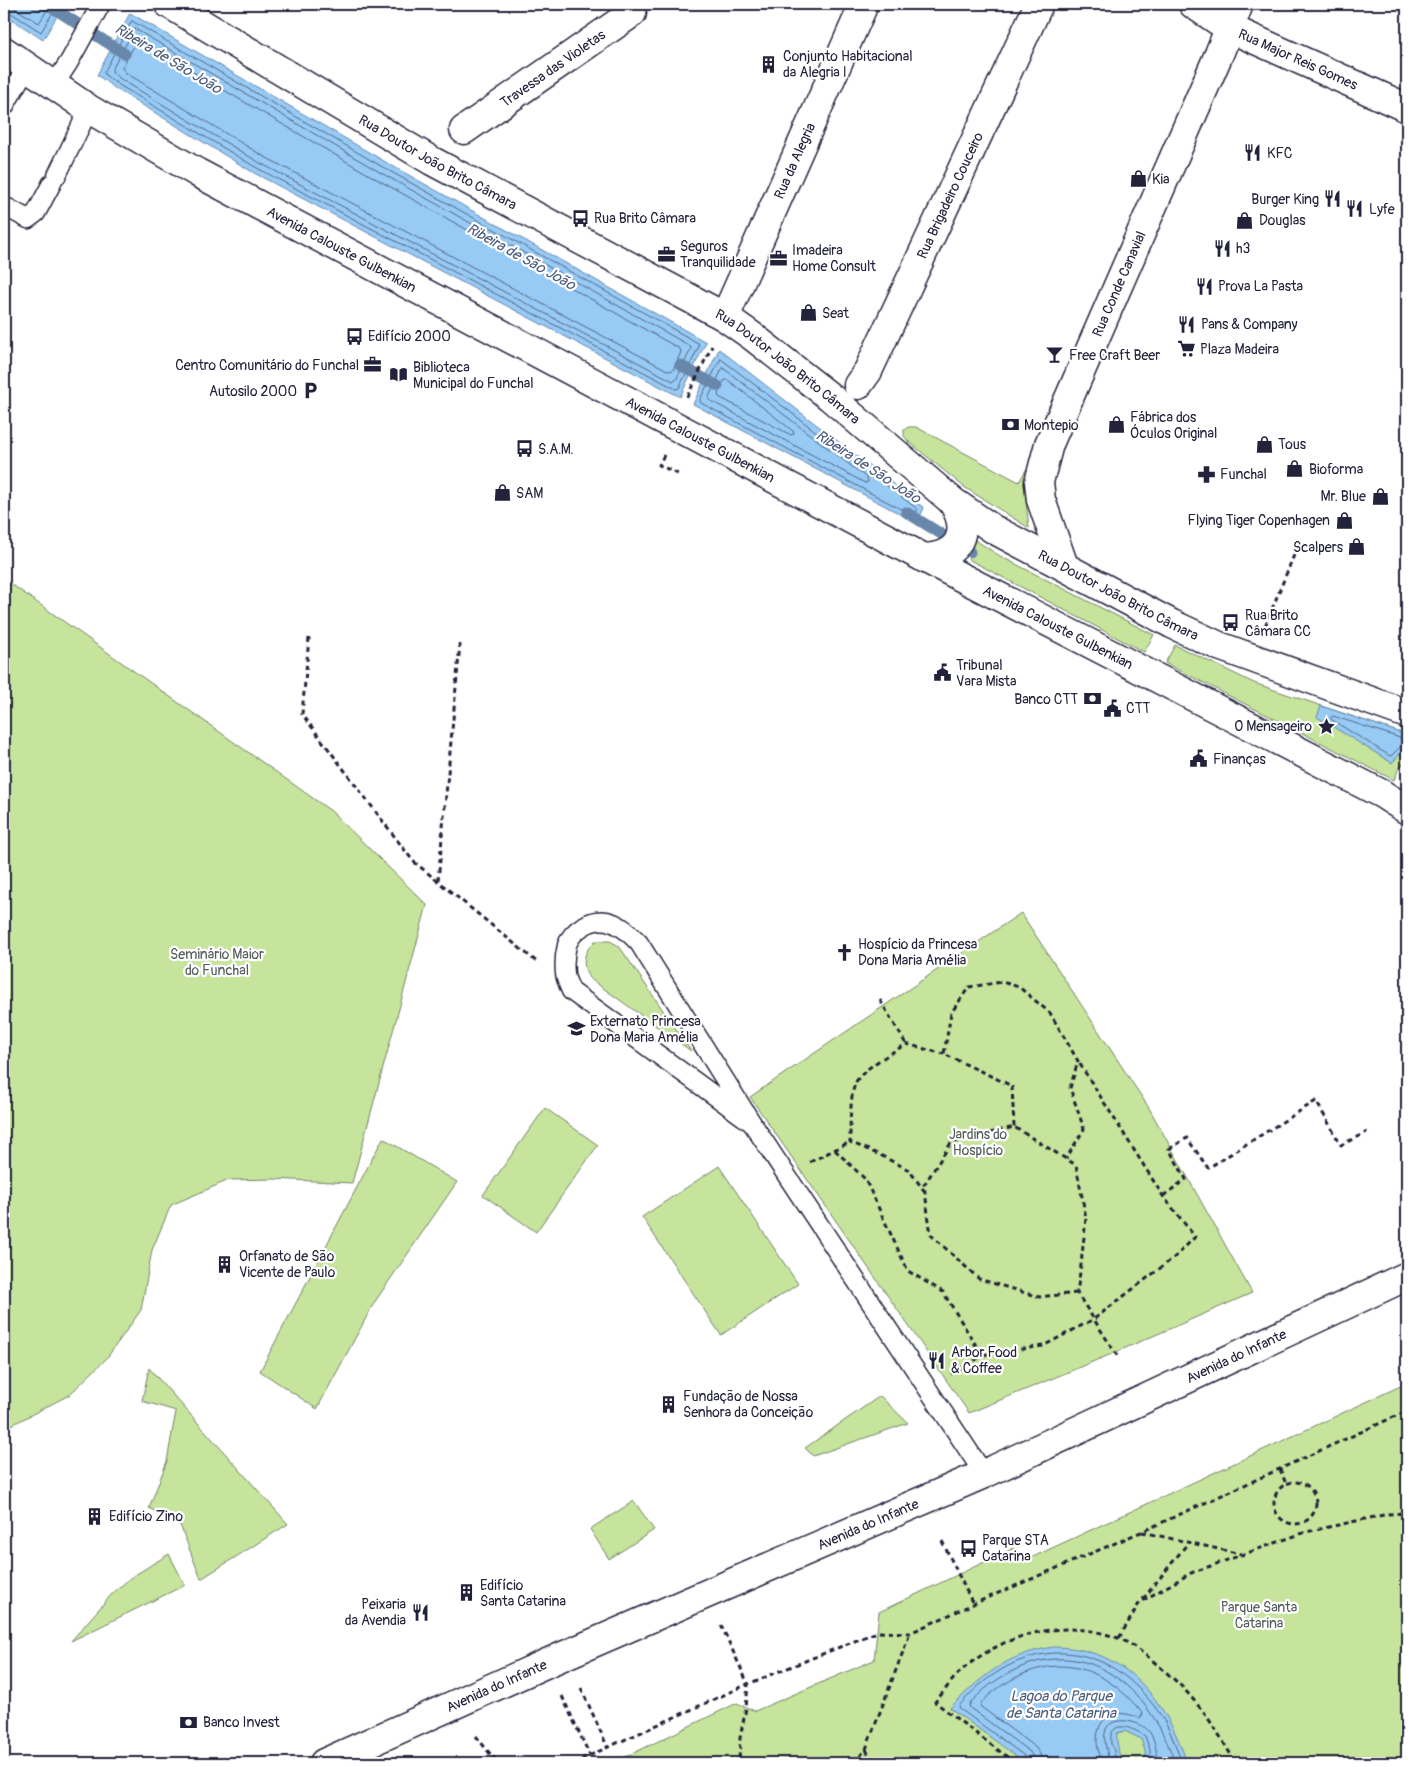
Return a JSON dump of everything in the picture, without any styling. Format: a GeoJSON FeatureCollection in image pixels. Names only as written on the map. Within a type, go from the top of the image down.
{"type":"FeatureCollection","features":[{"type":"Feature","properties":{"kind":"main road","name":"Rua Doutor João Brito Câmara"},"geometry":{"type":"LineString","coordinates":[[169,4],[432,162],[720,329],[752,336],[830,398],[952,501],[993,529],[1172,624],[1224,648],[1407,714]]}},
{"type":"Feature","properties":{"kind":"main road","name":"Rua da Alegria"},"geometry":{"type":"LineString","coordinates":[[720,329],[864,4]]}},
{"type":"Feature","properties":{"kind":"main road","name":"Rua Brigadeiro Couceiro"},"geometry":{"type":"LineString","coordinates":[[858,385],[868,371],[1039,4]]}},
{"type":"Feature","properties":{"kind":"main road","name":"Rua Major Reis Gomes"},"geometry":{"type":"LineString","coordinates":[[1193,4],[1234,16],[1407,108]]}},
{"type":"Feature","properties":{"kind":"main road","name":"Travessa das Violetas"},"geometry":{"type":"LineString","coordinates":[[464,130],[635,8]]}},
{"type":"Feature","properties":{"kind":"main road","name":"Rua Conde Canavial"},"geometry":{"type":"LineString","coordinates":[[1064,566],[1041,500],[1039,482],[1049,444],[1216,63],[1234,16]]}},
{"type":"Feature","properties":{"kind":"main road","name":"Avenida Calouste Gulbenkian"},"geometry":{"type":"LineString","coordinates":[[4,51],[89,109],[198,173],[924,558],[1382,794],[1407,810]]}},
{"type":"Feature","properties":{"kind":"main road"},"geometry":{"type":"LineString","coordinates":[[924,558],[939,557],[951,551],[959,540],[962,526],[960,513],[952,501]]}},
{"type":"Feature","properties":{"kind":"main road","name":"Avenida do Infante"},"geometry":{"type":"LineString","coordinates":[[324,1763],[565,1655],[984,1474],[1407,1276]]}},
{"type":"Feature","properties":{"kind":"lane"},"geometry":{"type":"LineString","coordinates":[[54,85],[71,59],[101,4]]}},
{"type":"Feature","properties":{"kind":"lane"},"geometry":{"type":"LineString","coordinates":[[4,107],[27,66]]}},
{"type":"Feature","properties":{"kind":"lane"},"geometry":{"type":"LineString","coordinates":[[4,206],[28,218],[36,213],[89,109]]}},
{"type":"Feature","properties":{"kind":"lane"},"geometry":{"type":"LineString","coordinates":[[752,1123],[571,991],[564,975],[565,960],[568,944],[577,931],[591,922],[607,921],[623,928],[639,943],[785,1174],[984,1474]]}},
{"type":"Feature","properties":{"kind":"path"},"geometry":{"type":"LineString","coordinates":[[684,404],[720,329]]}},
{"type":"Feature","properties":{"kind":"path"},"geometry":{"type":"LineString","coordinates":[[667,450],[659,465],[680,475]]}},
{"type":"Feature","properties":{"kind":"path"},"geometry":{"type":"LineString","coordinates":[[1264,626],[1294,555]]}},
{"type":"Feature","properties":{"kind":"path"},"geometry":{"type":"LineString","coordinates":[[309,638],[302,714],[413,860],[571,991]]}},
{"type":"Feature","properties":{"kind":"path"},"geometry":{"type":"LineString","coordinates":[[438,882],[460,644]]}},
{"type":"Feature","properties":{"kind":"path"},"geometry":{"type":"LineString","coordinates":[[927,1388],[985,1354],[1043,1346],[1094,1320],[1176,1256],[1195,1237],[1163,1196],[1078,1062],[1050,1013],[1019,986],[1002,982],[969,987],[951,1013],[944,1054]]}},
{"type":"Feature","properties":{"kind":"path"},"geometry":{"type":"LineString","coordinates":[[880,1000],[906,1044],[944,1054],[1012,1086],[1014,1127]]}},
{"type":"Feature","properties":{"kind":"path"},"geometry":{"type":"LineString","coordinates":[[850,1142],[850,1120],[855,1084],[871,1066],[906,1044]]}},
{"type":"Feature","properties":{"kind":"path"},"geometry":{"type":"LineString","coordinates":[[1066,1159],[1084,1129],[1070,1088],[1078,1062]]}},
{"type":"Feature","properties":{"kind":"path"},"geometry":{"type":"LineString","coordinates":[[1163,1196],[1186,1179],[1169,1149],[1187,1138],[1208,1168],[1316,1101],[1342,1145],[1367,1132]]}},
{"type":"Feature","properties":{"kind":"path"},"geometry":{"type":"LineString","coordinates":[[1077,1293],[1039,1298],[979,1279],[931,1235],[924,1185],[951,1144],[1014,1127],[1076,1166],[1086,1218],[1082,1265],[1077,1293],[1118,1358]]}},
{"type":"Feature","properties":{"kind":"path"},"geometry":{"type":"LineString","coordinates":[[785,1174],[850,1142]]}},
{"type":"Feature","properties":{"kind":"path"},"geometry":{"type":"LineString","coordinates":[[850,1142],[909,1170],[925,1192]]}},
{"type":"Feature","properties":{"kind":"path"},"geometry":{"type":"LineString","coordinates":[[834,1150],[865,1179],[908,1271],[943,1292],[982,1355],[985,1354]]}},
{"type":"Feature","properties":{"kind":"path"},"geometry":{"type":"LineString","coordinates":[[573,1763],[748,1684],[877,1632],[910,1633],[1141,1532],[1407,1411]]}},
{"type":"Feature","properties":{"kind":"path"},"geometry":{"type":"LineString","coordinates":[[1280,1469],[1286,1484]]}},
{"type":"Feature","properties":{"kind":"path"},"geometry":{"type":"LineString","coordinates":[[1299,1482],[1306,1485],[1314,1495],[1316,1508],[1313,1515],[1302,1523],[1295,1524],[1282,1520],[1274,1508],[1276,1494],[1286,1484],[1299,1482]]}},
{"type":"Feature","properties":{"kind":"path"},"geometry":{"type":"LineString","coordinates":[[1140,1602],[1191,1573],[1306,1532],[1388,1514],[1407,1513]]}},
{"type":"Feature","properties":{"kind":"path"},"geometry":{"type":"LineString","coordinates":[[1302,1523],[1306,1532]]}},
{"type":"Feature","properties":{"kind":"path"},"geometry":{"type":"LineString","coordinates":[[1141,1532],[1241,1554]]}},
{"type":"Feature","properties":{"kind":"path"},"geometry":{"type":"LineString","coordinates":[[942,1541],[973,1604]]}},
{"type":"Feature","properties":{"kind":"path"},"geometry":{"type":"LineString","coordinates":[[1119,1638],[1140,1602],[1188,1543]]}},
{"type":"Feature","properties":{"kind":"path"},"geometry":{"type":"LineString","coordinates":[[721,1625],[748,1684],[746,1708],[740,1738],[739,1763]]}},
{"type":"Feature","properties":{"kind":"path"},"geometry":{"type":"LineString","coordinates":[[1015,1763],[935,1702],[961,1671],[990,1650],[1016,1638],[1048,1629],[1080,1629],[1119,1638],[1144,1655],[1166,1672],[1195,1700],[1215,1728],[1235,1763]]}},
{"type":"Feature","properties":{"kind":"path"},"geometry":{"type":"LineString","coordinates":[[854,1763],[866,1749],[910,1633]]}},
{"type":"Feature","properties":{"kind":"path"},"geometry":{"type":"LineString","coordinates":[[581,1688],[608,1748]]}},
{"type":"Feature","properties":{"kind":"path"},"geometry":{"type":"LineString","coordinates":[[562,1696],[590,1756]]}},
{"type":"Feature","properties":{"kind":"path"},"geometry":{"type":"LineString","coordinates":[[476,1736],[490,1755],[499,1763]]}},
{"type":"Feature","properties":{"kind":"path"},"geometry":{"type":"LineString","coordinates":[[866,1749],[872,1763]]}},
{"type":"Feature","properties":{"kind":"green space"},"geometry":{"type":"Polygon","coordinates":[[[908,427],[916,427],[1019,482],[1030,463],[1024,484],[1029,528],[964,487],[908,441],[904,436],[904,430],[908,427]]]}},
{"type":"Feature","properties":{"kind":"green space"},"geometry":{"type":"Polygon","coordinates":[[[975,540],[1000,556],[1154,635],[1144,652],[968,559],[975,540]]]}},
{"type":"Feature","properties":{"kind":"green space","name":"Seminário Maior do Funchal"},"geometry":{"type":"Polygon","coordinates":[[[4,579],[331,811],[427,905],[352,1183],[274,1179],[229,1180],[171,1205],[152,1250],[141,1310],[106,1359],[69,1395],[4,1429],[4,579]]]}},
{"type":"Feature","properties":{"kind":"green space"},"geometry":{"type":"Polygon","coordinates":[[[1175,645],[1254,683],[1407,735],[1407,760],[1399,768],[1394,780],[1165,663],[1175,645]]]}},
{"type":"Feature","properties":{"kind":"green space","name":"Jardins do Hospício"},"geometry":{"type":"Polygon","coordinates":[[[1021,913],[1149,1108],[1252,1293],[969,1413],[750,1097],[1021,913]]]}},
{"type":"Feature","properties":{"kind":"green space"},"geometry":{"type":"Polygon","coordinates":[[[595,941],[610,941],[619,946],[691,1051],[589,978],[586,973],[584,958],[588,949],[595,941]]]}},
{"type":"Feature","properties":{"kind":"green space"},"geometry":{"type":"Polygon","coordinates":[[[545,1108],[598,1145],[536,1232],[483,1195],[545,1108]]]}},
{"type":"Feature","properties":{"kind":"green space"},"geometry":{"type":"Polygon","coordinates":[[[383,1138],[457,1182],[374,1303],[317,1409],[260,1371],[383,1138]]]}},
{"type":"Feature","properties":{"kind":"green space"},"geometry":{"type":"Polygon","coordinates":[[[719,1166],[798,1284],[721,1335],[642,1217],[719,1166]]]}},
{"type":"Feature","properties":{"kind":"green space"},"geometry":{"type":"Polygon","coordinates":[[[149,1368],[288,1524],[201,1579],[180,1525],[149,1508],[167,1461],[176,1411],[142,1401],[149,1368]]]}},
{"type":"Feature","properties":{"kind":"green space","name":"Parque Santa Catarina"},"geometry":{"type":"Polygon","coordinates":[[[1407,1383],[1407,1763],[613,1763],[737,1703],[755,1711],[874,1660],[879,1612],[1014,1548],[1022,1562],[1407,1383]]]}},
{"type":"Feature","properties":{"kind":"green space"},"geometry":{"type":"Polygon","coordinates":[[[880,1396],[908,1423],[813,1456],[805,1448],[880,1396]]]}},
{"type":"Feature","properties":{"kind":"green space"},"geometry":{"type":"Polygon","coordinates":[[[634,1501],[654,1530],[609,1559],[590,1529],[634,1501]]]}},
{"type":"Feature","properties":{"kind":"green space"},"geometry":{"type":"Polygon","coordinates":[[[169,1554],[185,1585],[71,1641],[111,1595],[130,1578],[169,1554]]]}},
{"type":"Feature","properties":{"kind":"water"},"geometry":{"type":"Polygon","coordinates":[[[4,4],[64,4],[43,40],[4,14],[4,4]]]}},
{"type":"Feature","properties":{"kind":"water"},"geometry":{"type":"Polygon","coordinates":[[[130,13],[389,164],[706,342],[680,397],[254,173],[116,89],[97,75],[130,13]]]}},
{"type":"Feature","properties":{"kind":"water"},"geometry":{"type":"Polygon","coordinates":[[[719,349],[924,508],[917,523],[693,404],[719,349]]]}},
{"type":"Feature","properties":{"kind":"water"},"geometry":{"type":"Polygon","coordinates":[[[1321,706],[1407,735],[1407,746],[1392,763],[1317,717],[1321,706]]]}},
{"type":"Feature","properties":{"kind":"water","name":"Lagoa do Parque de Santa Catarina"},"geometry":{"type":"Polygon","coordinates":[[[1054,1647],[1079,1649],[1102,1656],[1122,1667],[1140,1682],[1155,1699],[1168,1719],[1187,1763],[1146,1763],[1141,1739],[1125,1731],[1117,1733],[1120,1763],[1023,1763],[1023,1761],[950,1708],[985,1676],[1009,1660],[1038,1650],[1054,1647]]]}},
{"type":"Feature","properties":{"kind":"waterway","name":"Ribeira de São João"},"geometry":{"type":"LineString","coordinates":[[47,4],[125,54]]}},
{"type":"Feature","properties":{"kind":"waterway","name":"Ribeira de São João"},"geometry":{"type":"LineString","coordinates":[[680,365],[718,386]]}},
{"type":"Feature","properties":{"kind":"waterway","name":"Ribeira de São João"},"geometry":{"type":"LineString","coordinates":[[906,512],[970,552]]}},
{"type":"Feature","properties":{"kind":"place","name":"Conjunto Habitacional da Alegria I"},"geometry":{"type":"Point","coordinates":[769,64]}},
{"type":"Feature","properties":{"kind":"place","name":"KFC"},"geometry":{"type":"Point","coordinates":[1253,153]}},
{"type":"Feature","properties":{"kind":"place","name":"Kia"},"geometry":{"type":"Point","coordinates":[1138,179]}},
{"type":"Feature","properties":{"kind":"place","name":"Burger King"},"geometry":{"type":"Point","coordinates":[1333,199]}},
{"type":"Feature","properties":{"kind":"place","name":"Lyfe"},"geometry":{"type":"Point","coordinates":[1355,209]}},
{"type":"Feature","properties":{"kind":"place","name":"Rua Brito Câmara"},"geometry":{"type":"Point","coordinates":[580,218]}},
{"type":"Feature","properties":{"kind":"place","name":"Douglas"},"geometry":{"type":"Point","coordinates":[1245,220]}},
{"type":"Feature","properties":{"kind":"place","name":"h3"},"geometry":{"type":"Point","coordinates":[1222,248]}},
{"type":"Feature","properties":{"kind":"place","name":"Seguros Tranquilidade"},"geometry":{"type":"Point","coordinates":[666,254]}},
{"type":"Feature","properties":{"kind":"place","name":"Imadeira Home Consult"},"geometry":{"type":"Point","coordinates":[778,258]}},
{"type":"Feature","properties":{"kind":"place","name":"Prova La Pasta"},"geometry":{"type":"Point","coordinates":[1204,286]}},
{"type":"Feature","properties":{"kind":"place","name":"Seat"},"geometry":{"type":"Point","coordinates":[808,313]}},
{"type":"Feature","properties":{"kind":"place","name":"Pans & Company"},"geometry":{"type":"Point","coordinates":[1187,324]}},
{"type":"Feature","properties":{"kind":"place","name":"Edifício 2000"},"geometry":{"type":"Point","coordinates":[354,336]}},
{"type":"Feature","properties":{"kind":"place","name":"Plaza Madeira"},"geometry":{"type":"Point","coordinates":[1186,349]}},
{"type":"Feature","properties":{"kind":"place","name":"Free Craft Beer"},"geometry":{"type":"Point","coordinates":[1055,355]}},
{"type":"Feature","properties":{"kind":"place","name":"Centro Comunitário do Funchal"},"geometry":{"type":"Point","coordinates":[373,365]}},
{"type":"Feature","properties":{"kind":"place","name":"Biblioteca Municipal do Funchal"},"geometry":{"type":"Point","coordinates":[399,375]}},
{"type":"Feature","properties":{"kind":"place","name":"Autosilo 2000"},"geometry":{"type":"Point","coordinates":[311,391]}},
{"type":"Feature","properties":{"kind":"place","name":"Montepio"},"geometry":{"type":"Point","coordinates":[1010,425]}},
{"type":"Feature","properties":{"kind":"place","name":"Fábrica dos Óculos Original"},"geometry":{"type":"Point","coordinates":[1116,425]}},
{"type":"Feature","properties":{"kind":"place","name":"Tous"},"geometry":{"type":"Point","coordinates":[1264,444]}},
{"type":"Feature","properties":{"kind":"place","name":"S.A.M."},"geometry":{"type":"Point","coordinates":[524,449]}},
{"type":"Feature","properties":{"kind":"place","name":"Bioforma"},"geometry":{"type":"Point","coordinates":[1295,469]}},
{"type":"Feature","properties":{"kind":"place","name":"Funchal"},"geometry":{"type":"Point","coordinates":[1206,474]}},
{"type":"Feature","properties":{"kind":"place","name":"SAM"},"geometry":{"type":"Point","coordinates":[502,493]}},
{"type":"Feature","properties":{"kind":"place","name":"Mr. Blue"},"geometry":{"type":"Point","coordinates":[1380,496]}},
{"type":"Feature","properties":{"kind":"place","name":"Flying Tiger Copenhagen"},"geometry":{"type":"Point","coordinates":[1344,520]}},
{"type":"Feature","properties":{"kind":"place","name":"Scalpers"},"geometry":{"type":"Point","coordinates":[1357,547]}},
{"type":"Feature","properties":{"kind":"place","name":"Rua Brito Câmara CC"},"geometry":{"type":"Point","coordinates":[1231,623]}},
{"type":"Feature","properties":{"kind":"place","name":"Tribunal Vara Mista"},"geometry":{"type":"Point","coordinates":[942,673]}},
{"type":"Feature","properties":{"kind":"place","name":"Banco CTT"},"geometry":{"type":"Point","coordinates":[1092,699]}},
{"type":"Feature","properties":{"kind":"place","name":"CTT"},"geometry":{"type":"Point","coordinates":[1112,708]}},
{"type":"Feature","properties":{"kind":"place","name":"O Mensageiro"},"geometry":{"type":"Point","coordinates":[1326,726]}},
{"type":"Feature","properties":{"kind":"place","name":"Finanças"},"geometry":{"type":"Point","coordinates":[1199,759]}},
{"type":"Feature","properties":{"kind":"place","name":"Hospício da Princesa Dona Maria Amélia"},"geometry":{"type":"Point","coordinates":[844,952]}},
{"type":"Feature","properties":{"kind":"place","name":"Externato Princesa Dona Maria Amélia"},"geometry":{"type":"Point","coordinates":[576,1029]}},
{"type":"Feature","properties":{"kind":"place","name":"Orfanato de São Vicente de Paulo"},"geometry":{"type":"Point","coordinates":[225,1264]}},
{"type":"Feature","properties":{"kind":"place","name":"Arbor Food & Coffee"},"geometry":{"type":"Point","coordinates":[937,1360]}},
{"type":"Feature","properties":{"kind":"place","name":"Fundação de Nossa Senhora da Conceição"},"geometry":{"type":"Point","coordinates":[669,1404]}},
{"type":"Feature","properties":{"kind":"place","name":"Edifício Zino"},"geometry":{"type":"Point","coordinates":[95,1516]}},
{"type":"Feature","properties":{"kind":"place","name":"Parque STA Catarina"},"geometry":{"type":"Point","coordinates":[968,1548]}},
{"type":"Feature","properties":{"kind":"place","name":"Edifício Santa Catarina"},"geometry":{"type":"Point","coordinates":[466,1593]}},
{"type":"Feature","properties":{"kind":"place","name":"Peixaria da Avendia"},"geometry":{"type":"Point","coordinates":[420,1612]}},
{"type":"Feature","properties":{"kind":"place","name":"Banco Invest"},"geometry":{"type":"Point","coordinates":[189,1722]}}]}
